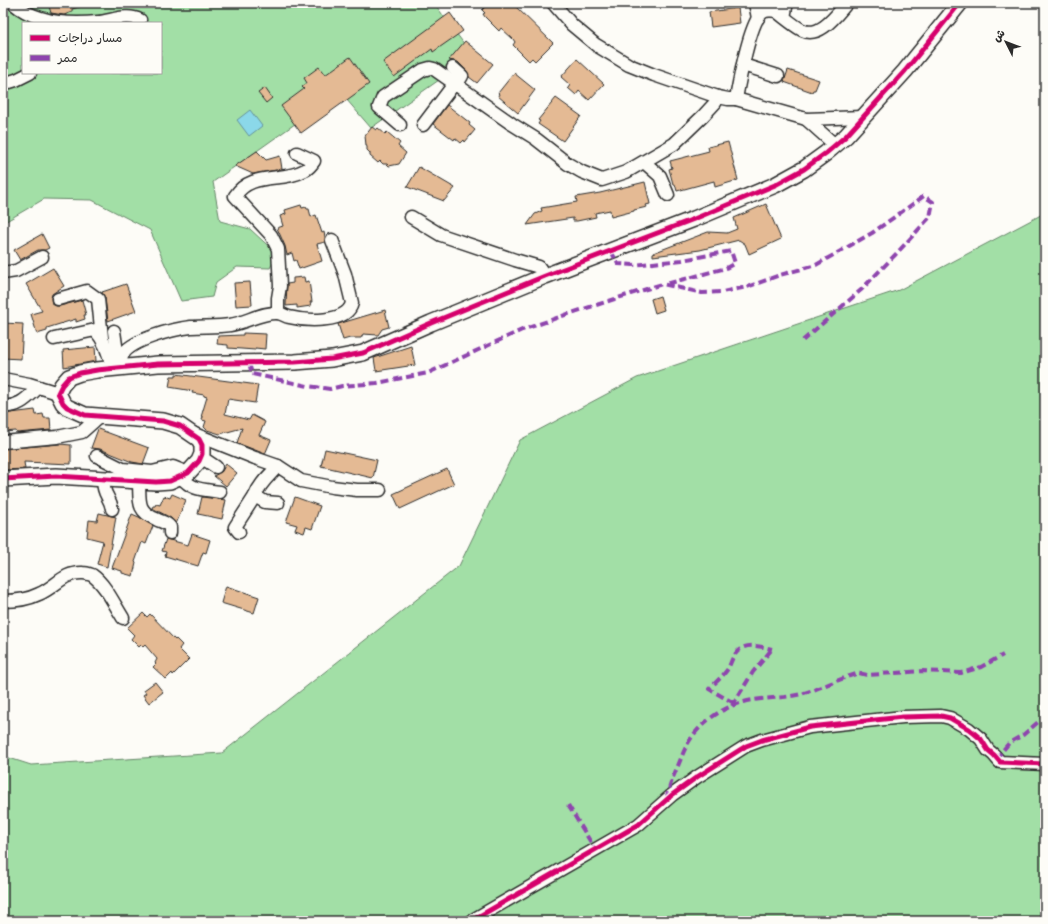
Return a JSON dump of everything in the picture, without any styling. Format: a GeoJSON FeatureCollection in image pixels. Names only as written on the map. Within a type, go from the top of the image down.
{"type":"FeatureCollection","features":[{"type":"Feature","properties":{"kind":"street"},"geometry":{"type":"LineString","coordinates":[[13,3],[18,8],[45,20],[55,22]]}},
{"type":"Feature","properties":{"kind":"street"},"geometry":{"type":"LineString","coordinates":[[553,3],[572,25],[596,45],[629,65],[654,75],[718,97],[728,99],[736,98],[806,119],[863,117]]}},
{"type":"Feature","properties":{"kind":"street"},"geometry":{"type":"LineString","coordinates":[[755,3],[758,18]]}},
{"type":"Feature","properties":{"kind":"street"},"geometry":{"type":"LineString","coordinates":[[784,17],[787,3]]}},
{"type":"Feature","properties":{"kind":"street"},"geometry":{"type":"LineString","coordinates":[[736,98],[750,37],[762,12],[772,10],[776,11],[802,30],[815,31],[824,27],[847,3]]}},
{"type":"Feature","properties":{"kind":"street"},"geometry":{"type":"LineString","coordinates":[[58,393],[62,385],[69,377],[80,373],[118,366],[295,362],[332,359],[363,353],[545,276],[694,220],[775,185],[804,169],[846,136],[905,71],[960,3]]}},
{"type":"Feature","properties":{"kind":"street"},"geometry":{"type":"LineString","coordinates":[[99,22],[130,17],[140,20],[139,22]]}},
{"type":"Feature","properties":{"kind":"street"},"geometry":{"type":"LineString","coordinates":[[743,65],[778,76]]}},
{"type":"Feature","properties":{"kind":"street"},"geometry":{"type":"LineString","coordinates":[[400,125],[379,107],[383,97],[423,70],[430,68],[434,69],[455,85],[536,139],[568,164],[602,180],[626,172],[674,144],[689,131],[715,103],[718,97]]}},
{"type":"Feature","properties":{"kind":"street"},"geometry":{"type":"LineString","coordinates":[[423,125],[462,76],[453,68]]}},
{"type":"Feature","properties":{"kind":"street"},"geometry":{"type":"LineString","coordinates":[[3,84],[28,74]]}},
{"type":"Feature","properties":{"kind":"street"},"geometry":{"type":"LineString","coordinates":[[806,119],[835,145]]}},
{"type":"Feature","properties":{"kind":"street"},"geometry":{"type":"LineString","coordinates":[[278,313],[280,286],[278,249],[271,235],[235,196],[246,184],[253,181],[299,173],[307,169],[314,161],[297,153]]}},
{"type":"Feature","properties":{"kind":"street"},"geometry":{"type":"LineString","coordinates":[[644,162],[660,176],[668,196]]}},
{"type":"Feature","properties":{"kind":"street"},"geometry":{"type":"LineString","coordinates":[[411,217],[441,235],[539,267],[545,276]]}},
{"type":"Feature","properties":{"kind":"street"},"geometry":{"type":"LineString","coordinates":[[118,366],[123,355],[129,348],[152,336],[178,328],[208,331],[221,326],[232,325],[278,313],[288,317],[315,319],[334,318],[348,311],[352,303],[351,296],[345,274],[332,240]]}},
{"type":"Feature","properties":{"kind":"street"},"geometry":{"type":"LineString","coordinates":[[3,273],[16,271],[42,258]]}},
{"type":"Feature","properties":{"kind":"street"},"geometry":{"type":"LineString","coordinates":[[58,299],[87,291],[98,299],[102,338]]}},
{"type":"Feature","properties":{"kind":"street"},"geometry":{"type":"LineString","coordinates":[[54,339],[95,330],[102,338],[118,366]]}},
{"type":"Feature","properties":{"kind":"street"},"geometry":{"type":"LineString","coordinates":[[114,331],[118,366]]}},
{"type":"Feature","properties":{"kind":"street"},"geometry":{"type":"LineString","coordinates":[[3,379],[58,393],[63,403],[75,411],[85,415],[173,423],[186,430],[278,466],[301,481],[357,490],[380,490]]}},
{"type":"Feature","properties":{"kind":"street"},"geometry":{"type":"LineString","coordinates":[[3,406],[8,407],[18,405],[39,387]]}},
{"type":"Feature","properties":{"kind":"street"},"geometry":{"type":"LineString","coordinates":[[3,442],[82,432],[100,416]]}},
{"type":"Feature","properties":{"kind":"street"},"geometry":{"type":"LineString","coordinates":[[3,479],[56,476],[139,482],[170,480],[184,475],[202,454],[202,445],[199,439],[186,430]]}},
{"type":"Feature","properties":{"kind":"street"},"geometry":{"type":"LineString","coordinates":[[97,456],[123,469],[152,472],[173,467],[184,475],[187,484],[200,490],[220,492]]}},
{"type":"Feature","properties":{"kind":"street"},"geometry":{"type":"LineString","coordinates":[[201,457],[216,467]]}},
{"type":"Feature","properties":{"kind":"street"},"geometry":{"type":"LineString","coordinates":[[239,532],[235,527],[255,496],[256,491],[278,466]]}},
{"type":"Feature","properties":{"kind":"street"},"geometry":{"type":"LineString","coordinates":[[103,480],[105,496],[111,502],[112,509]]}},
{"type":"Feature","properties":{"kind":"street"},"geometry":{"type":"LineString","coordinates":[[139,482],[139,504],[143,512],[150,517],[166,523],[170,527],[170,533]]}},
{"type":"Feature","properties":{"kind":"street"},"geometry":{"type":"LineString","coordinates":[[255,496],[265,502],[278,504]]}},
{"type":"Feature","properties":{"kind":"street"},"geometry":{"type":"LineString","coordinates":[[3,601],[24,600],[45,592],[67,575],[86,573],[91,575],[109,595],[123,618]]}},
{"type":"Feature","properties":{"kind":"street"},"geometry":{"type":"LineString","coordinates":[[471,921],[638,825],[672,795],[746,746],[810,726],[941,716],[954,720],[969,729],[981,739],[988,750],[1000,762],[1045,764]]}},
{"type":"Feature","properties":{"kind":"green space"},"geometry":{"type":"Polygon","coordinates":[[[3,3],[434,3],[473,56],[371,128],[340,92],[213,182],[220,221],[250,229],[277,254],[270,268],[237,267],[216,282],[212,297],[181,301],[150,230],[92,200],[44,199],[3,223],[3,3]]]}},
{"type":"Feature","properties":{"kind":"green space"},"geometry":{"type":"Polygon","coordinates":[[[1045,211],[1045,921],[3,921],[3,756],[31,765],[222,753],[459,566],[520,440],[637,378],[899,290],[1039,216],[1045,211]]]}},
{"type":"Feature","properties":{"kind":"water"},"geometry":{"type":"Polygon","coordinates":[[[250,110],[262,126],[249,136],[237,120],[250,110]]]}},
{"type":"Feature","properties":{"kind":"building"},"geometry":{"type":"Polygon","coordinates":[[[48,3],[86,3],[86,5],[72,9],[72,12],[64,15],[51,13],[48,3]]]}},
{"type":"Feature","properties":{"kind":"building"},"geometry":{"type":"Polygon","coordinates":[[[489,3],[512,3],[553,43],[535,61],[532,58],[529,61],[513,45],[515,42],[513,39],[501,28],[499,31],[485,17],[483,14],[485,13],[482,10],[489,3]]]}},
{"type":"Feature","properties":{"kind":"building"},"geometry":{"type":"Polygon","coordinates":[[[738,8],[740,23],[711,27],[709,12],[738,8]]]}},
{"type":"Feature","properties":{"kind":"building"},"geometry":{"type":"Polygon","coordinates":[[[450,13],[463,31],[433,52],[432,49],[394,77],[383,62],[450,13]]]}},
{"type":"Feature","properties":{"kind":"building"},"geometry":{"type":"Polygon","coordinates":[[[465,41],[493,64],[477,83],[469,77],[467,71],[458,62],[449,60],[465,41]]]}},
{"type":"Feature","properties":{"kind":"building"},"geometry":{"type":"Polygon","coordinates":[[[350,57],[369,84],[301,133],[281,106],[304,89],[302,87],[307,83],[304,78],[319,67],[325,75],[350,57]]]}},
{"type":"Feature","properties":{"kind":"building"},"geometry":{"type":"Polygon","coordinates":[[[577,59],[604,84],[589,100],[579,91],[576,95],[568,88],[570,85],[561,77],[577,59]]]}},
{"type":"Feature","properties":{"kind":"building"},"geometry":{"type":"Polygon","coordinates":[[[788,70],[819,80],[815,90],[812,92],[784,82],[788,70]]]}},
{"type":"Feature","properties":{"kind":"building"},"geometry":{"type":"Polygon","coordinates":[[[514,73],[535,90],[518,113],[498,96],[498,93],[514,73]]]}},
{"type":"Feature","properties":{"kind":"building"},"geometry":{"type":"Polygon","coordinates":[[[265,88],[272,98],[266,103],[258,93],[265,88]]]}},
{"type":"Feature","properties":{"kind":"building"},"geometry":{"type":"Polygon","coordinates":[[[556,98],[581,116],[563,141],[538,124],[540,121],[538,120],[556,98]]]}},
{"type":"Feature","properties":{"kind":"building"},"geometry":{"type":"Polygon","coordinates":[[[447,105],[470,123],[469,125],[475,130],[465,142],[464,140],[461,143],[455,138],[454,140],[433,124],[447,105]]]}},
{"type":"Feature","properties":{"kind":"building"},"geometry":{"type":"Polygon","coordinates":[[[372,127],[376,130],[378,128],[385,134],[387,132],[400,143],[398,146],[406,153],[399,164],[389,166],[380,161],[378,163],[370,156],[370,153],[367,150],[365,136],[372,127]]]}},
{"type":"Feature","properties":{"kind":"building"},"geometry":{"type":"Polygon","coordinates":[[[728,142],[738,180],[715,187],[714,181],[677,191],[675,184],[673,184],[669,169],[672,168],[670,161],[709,151],[708,147],[728,142]]]}},
{"type":"Feature","properties":{"kind":"building"},"geometry":{"type":"Polygon","coordinates":[[[257,151],[266,160],[280,156],[282,169],[253,174],[235,166],[257,151]]]}},
{"type":"Feature","properties":{"kind":"building"},"geometry":{"type":"Polygon","coordinates":[[[419,167],[455,188],[444,201],[407,187],[419,167]]]}},
{"type":"Feature","properties":{"kind":"building"},"geometry":{"type":"Polygon","coordinates":[[[645,182],[650,204],[646,205],[647,207],[611,217],[610,210],[595,213],[596,217],[577,221],[573,221],[573,218],[527,225],[535,214],[542,211],[541,208],[577,202],[576,197],[645,182]]]}},
{"type":"Feature","properties":{"kind":"building"},"geometry":{"type":"Polygon","coordinates":[[[766,204],[781,239],[749,254],[745,244],[739,240],[700,250],[653,256],[653,253],[708,232],[727,233],[737,229],[734,218],[766,204]]]}},
{"type":"Feature","properties":{"kind":"building"},"geometry":{"type":"Polygon","coordinates":[[[301,205],[302,208],[306,207],[309,209],[311,217],[316,215],[322,233],[324,232],[325,242],[317,244],[322,261],[299,269],[296,260],[294,261],[292,253],[287,255],[285,246],[277,228],[283,226],[280,216],[286,214],[285,210],[301,205]]]}},
{"type":"Feature","properties":{"kind":"building"},"geometry":{"type":"Polygon","coordinates":[[[42,234],[49,248],[45,250],[38,250],[20,260],[14,250],[42,234]]]}},
{"type":"Feature","properties":{"kind":"building"},"geometry":{"type":"Polygon","coordinates":[[[53,268],[64,286],[52,294],[52,304],[60,306],[82,300],[86,315],[84,315],[85,319],[76,322],[76,319],[47,328],[47,331],[37,334],[31,314],[42,311],[26,284],[53,268]]]}},
{"type":"Feature","properties":{"kind":"building"},"geometry":{"type":"Polygon","coordinates":[[[304,277],[305,282],[309,281],[312,302],[310,302],[311,306],[297,308],[297,305],[286,306],[287,284],[293,283],[293,278],[304,277]]]}},
{"type":"Feature","properties":{"kind":"building"},"geometry":{"type":"Polygon","coordinates":[[[250,282],[252,305],[236,306],[234,283],[250,282]]]}},
{"type":"Feature","properties":{"kind":"building"},"geometry":{"type":"Polygon","coordinates":[[[126,284],[136,311],[108,321],[105,298],[102,292],[126,284]]]}},
{"type":"Feature","properties":{"kind":"building"},"geometry":{"type":"Polygon","coordinates":[[[660,296],[664,310],[655,313],[651,299],[660,296]]]}},
{"type":"Feature","properties":{"kind":"building"},"geometry":{"type":"Polygon","coordinates":[[[385,310],[389,327],[382,329],[378,335],[363,334],[361,338],[350,338],[343,340],[338,324],[385,310]]]}},
{"type":"Feature","properties":{"kind":"building"},"geometry":{"type":"Polygon","coordinates":[[[3,323],[23,324],[21,359],[3,358],[3,323]]]}},
{"type":"Feature","properties":{"kind":"building"},"geometry":{"type":"Polygon","coordinates":[[[243,333],[266,334],[265,349],[255,348],[255,350],[228,348],[228,345],[217,344],[218,336],[243,335],[243,333]]]}},
{"type":"Feature","properties":{"kind":"building"},"geometry":{"type":"Polygon","coordinates":[[[411,346],[415,365],[376,371],[374,358],[411,346]]]}},
{"type":"Feature","properties":{"kind":"building"},"geometry":{"type":"Polygon","coordinates":[[[95,347],[96,361],[64,367],[63,350],[95,347]]]}},
{"type":"Feature","properties":{"kind":"building"},"geometry":{"type":"Polygon","coordinates":[[[176,374],[258,385],[255,403],[228,399],[225,414],[249,420],[252,415],[265,422],[259,435],[271,440],[265,454],[237,443],[242,428],[220,434],[207,430],[204,427],[206,421],[202,420],[203,417],[201,417],[207,397],[192,393],[193,391],[169,387],[171,376],[176,376],[176,374]]]}},
{"type":"Feature","properties":{"kind":"building"},"geometry":{"type":"Polygon","coordinates":[[[35,410],[36,415],[43,414],[44,418],[50,418],[51,430],[17,433],[16,431],[3,432],[3,414],[35,410]]]}},
{"type":"Feature","properties":{"kind":"building"},"geometry":{"type":"Polygon","coordinates":[[[98,429],[149,448],[143,464],[132,462],[100,449],[91,448],[98,429]]]}},
{"type":"Feature","properties":{"kind":"building"},"geometry":{"type":"Polygon","coordinates":[[[60,444],[71,445],[71,464],[24,462],[25,469],[3,470],[3,449],[60,444]]]}},
{"type":"Feature","properties":{"kind":"building"},"geometry":{"type":"Polygon","coordinates":[[[325,449],[377,460],[373,478],[321,466],[325,449]]]}},
{"type":"Feature","properties":{"kind":"building"},"geometry":{"type":"Polygon","coordinates":[[[226,464],[237,473],[226,486],[214,476],[222,471],[226,464]]]}},
{"type":"Feature","properties":{"kind":"building"},"geometry":{"type":"Polygon","coordinates":[[[447,469],[454,484],[400,509],[393,494],[447,469]]]}},
{"type":"Feature","properties":{"kind":"building"},"geometry":{"type":"Polygon","coordinates":[[[172,494],[186,500],[176,524],[171,518],[152,508],[156,504],[160,505],[164,496],[170,498],[172,494]]]}},
{"type":"Feature","properties":{"kind":"building"},"geometry":{"type":"Polygon","coordinates":[[[202,497],[226,500],[222,519],[198,514],[202,497]]]}},
{"type":"Feature","properties":{"kind":"building"},"geometry":{"type":"Polygon","coordinates":[[[295,497],[320,506],[312,529],[306,527],[304,533],[295,530],[297,525],[286,522],[295,497]]]}},
{"type":"Feature","properties":{"kind":"building"},"geometry":{"type":"Polygon","coordinates":[[[99,513],[116,517],[107,567],[97,564],[103,541],[87,537],[89,520],[97,521],[99,513]]]}},
{"type":"Feature","properties":{"kind":"building"},"geometry":{"type":"Polygon","coordinates":[[[132,514],[153,526],[146,544],[142,542],[135,562],[133,576],[112,568],[132,514]]]}},
{"type":"Feature","properties":{"kind":"building"},"geometry":{"type":"Polygon","coordinates":[[[192,534],[210,540],[206,553],[203,552],[198,566],[165,556],[166,552],[162,551],[166,539],[188,545],[192,534]]]}},
{"type":"Feature","properties":{"kind":"building"},"geometry":{"type":"Polygon","coordinates":[[[226,586],[259,597],[254,613],[221,603],[226,586]]]}},
{"type":"Feature","properties":{"kind":"building"},"geometry":{"type":"Polygon","coordinates":[[[143,613],[147,617],[150,614],[175,640],[176,639],[182,645],[179,649],[189,659],[173,675],[172,673],[166,679],[153,667],[156,664],[157,659],[145,645],[143,647],[141,645],[139,647],[131,639],[134,635],[127,628],[143,613]]]}},
{"type":"Feature","properties":{"kind":"building"},"geometry":{"type":"Polygon","coordinates":[[[155,682],[163,692],[149,703],[143,695],[146,693],[144,690],[155,682]]]}},
{"type":"Feature","properties":{"kind":"marked path"},"geometry":{"type":"LineString","coordinates":[[249,363],[252,374],[308,386],[330,389],[342,386],[377,383],[428,373],[522,330],[662,284],[702,293],[722,292],[747,287],[780,275],[816,265],[872,233],[924,196],[933,202],[930,217],[896,254],[861,290],[801,342]]}},
{"type":"Feature","properties":{"kind":"marked path"},"geometry":{"type":"LineString","coordinates":[[611,251],[618,264],[633,265],[682,260],[731,251],[735,263],[726,268],[666,284]]}},
{"type":"Feature","properties":{"kind":"marked path"},"geometry":{"type":"LineString","coordinates":[[734,703],[709,689],[721,678],[734,656],[742,648],[751,646],[772,649]]}},
{"type":"Feature","properties":{"kind":"marked path"},"geometry":{"type":"LineString","coordinates":[[732,706],[753,672],[772,649]]}},
{"type":"Feature","properties":{"kind":"marked path"},"geometry":{"type":"LineString","coordinates":[[666,800],[669,788],[684,750],[695,733],[713,716],[736,704],[751,700],[787,697],[801,694],[859,673],[867,675],[923,671],[961,673],[981,667],[1003,655]]}},
{"type":"Feature","properties":{"kind":"marked path"},"geometry":{"type":"LineString","coordinates":[[994,755],[999,755],[1009,743],[1023,735],[1045,716]]}},
{"type":"Feature","properties":{"kind":"marked path"},"geometry":{"type":"LineString","coordinates":[[568,805],[595,849]]}},
{"type":"Feature","properties":{"kind":"cycle path"},"geometry":{"type":"LineString","coordinates":[[3,479],[56,476],[156,482],[170,481],[188,473],[199,461],[202,454],[202,445],[199,439],[180,426],[163,421],[85,415],[67,407],[63,403],[58,393],[62,385],[69,377],[80,373],[97,370],[158,364],[295,362],[332,359],[363,353],[545,276],[694,219],[775,185],[804,169],[846,136],[905,71],[960,3]]}},
{"type":"Feature","properties":{"kind":"cycle path"},"geometry":{"type":"LineString","coordinates":[[471,921],[638,825],[672,795],[697,777],[746,746],[762,740],[810,727],[903,717],[941,716],[950,718],[969,729],[981,739],[988,750],[1000,762],[1045,764]]}}]}
